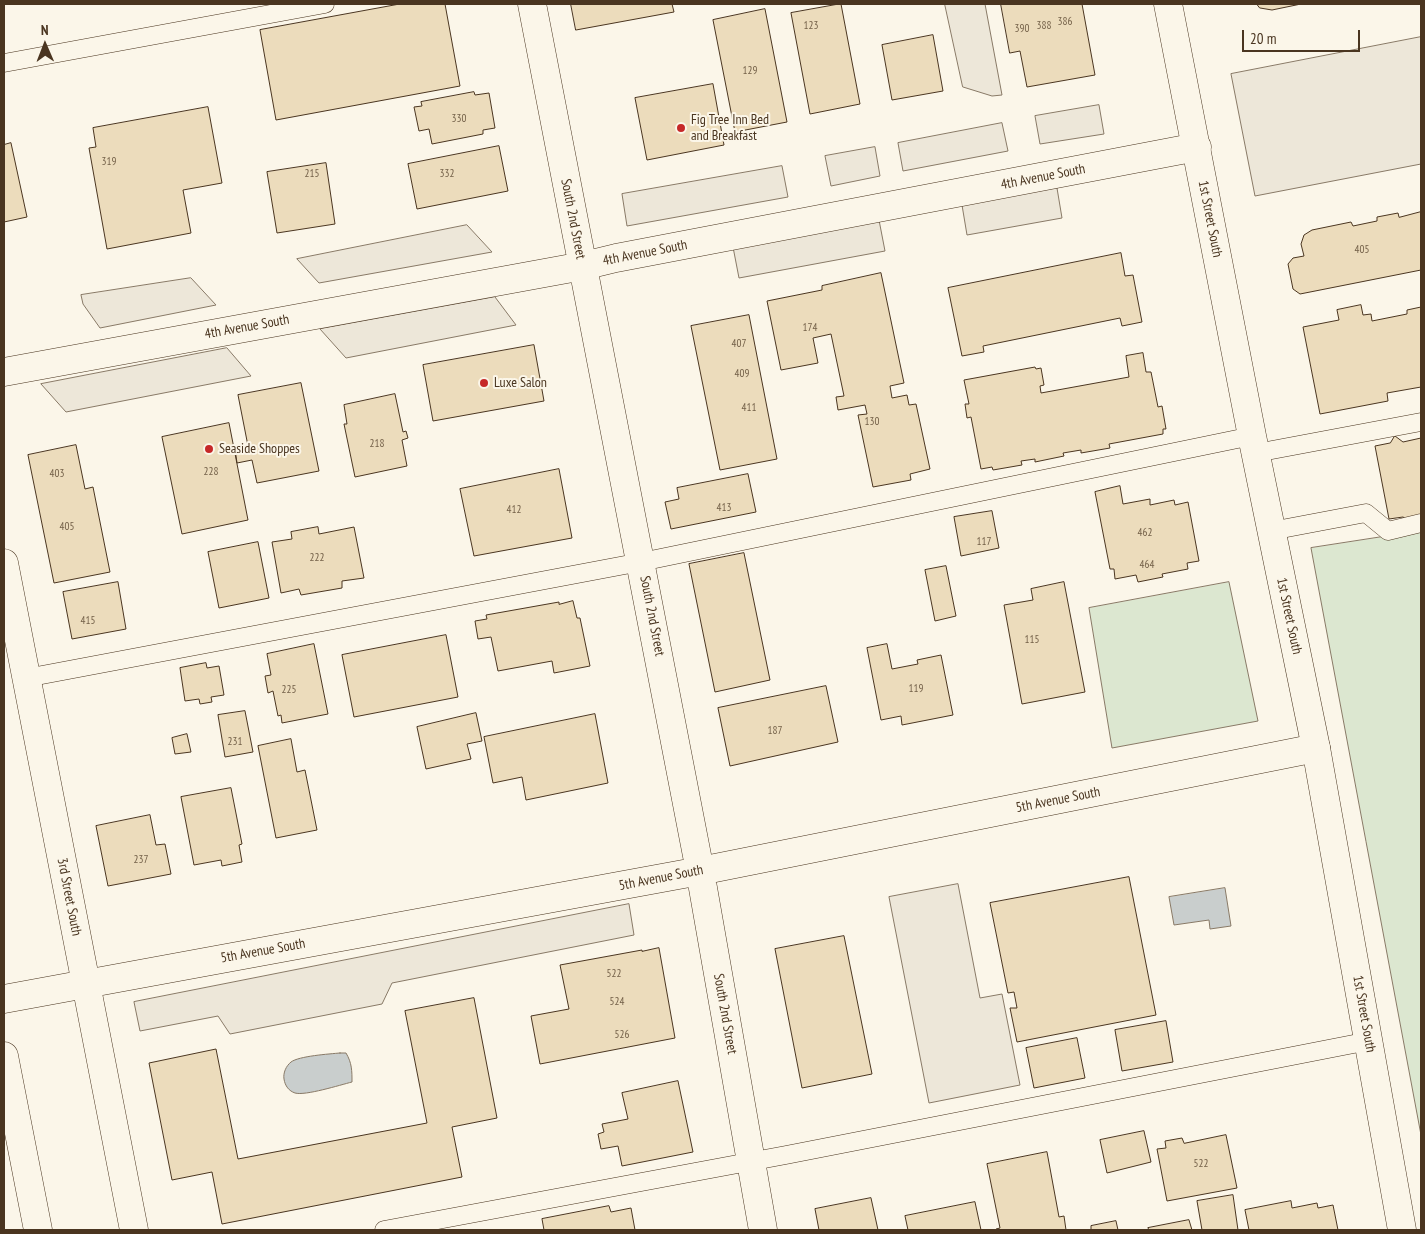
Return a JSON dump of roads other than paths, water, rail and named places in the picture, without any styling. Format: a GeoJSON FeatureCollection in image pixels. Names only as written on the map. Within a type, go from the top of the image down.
{"type":"FeatureCollection","features":[{"type":"Feature","properties":{"kind":"street","name":"South 2nd Street"},"geometry":{"type":"LineString","coordinates":[[532,4],[700,871],[763,1230]]}},
{"type":"Feature","properties":{"kind":"street","name":"1st Street South"},"geometry":{"type":"LineString","coordinates":[[1168,4],[1271,531],[1316,748],[1402,1230]]}},
{"type":"Feature","properties":{"kind":"street","name":"4th Avenue South"},"geometry":{"type":"LineString","coordinates":[[4,372],[583,266],[616,258],[1197,147]]}},
{"type":"Feature","properties":{"kind":"street","name":"3rd Street South"},"geometry":{"type":"LineString","coordinates":[[4,564],[134,1230]]}},
{"type":"Feature","properties":{"kind":"street","name":"5th Avenue South"},"geometry":{"type":"LineString","coordinates":[[4,999],[700,871],[1316,748]]}},
{"type":"Feature","properties":{"kind":"street"},"geometry":{"type":"LineString","coordinates":[[4,1056],[38,1230]]}},
{"type":"Feature","properties":{"kind":"lane"},"geometry":{"type":"LineString","coordinates":[[4,63],[325,4]]}},
{"type":"Feature","properties":{"kind":"lane"},"geometry":{"type":"LineString","coordinates":[[26,678],[1254,444],[1421,422]]}},
{"type":"Feature","properties":{"kind":"lane"},"geometry":{"type":"LineString","coordinates":[[1271,531],[1366,513],[1388,530],[1421,524]]}},
{"type":"Feature","properties":{"kind":"lane"},"geometry":{"type":"LineString","coordinates":[[384,1230],[751,1162],[1368,1041]]}},
{"type":"Feature","properties":{"kind":"place","name":"Fig Tree Inn Bed and Breakfast"},"geometry":{"type":"Point","coordinates":[681,128]}},
{"type":"Feature","properties":{"kind":"place","name":"Luxe Salon"},"geometry":{"type":"Point","coordinates":[484,383]}},
{"type":"Feature","properties":{"kind":"place","name":"Seaside Shoppes"},"geometry":{"type":"Point","coordinates":[209,449]}}]}
